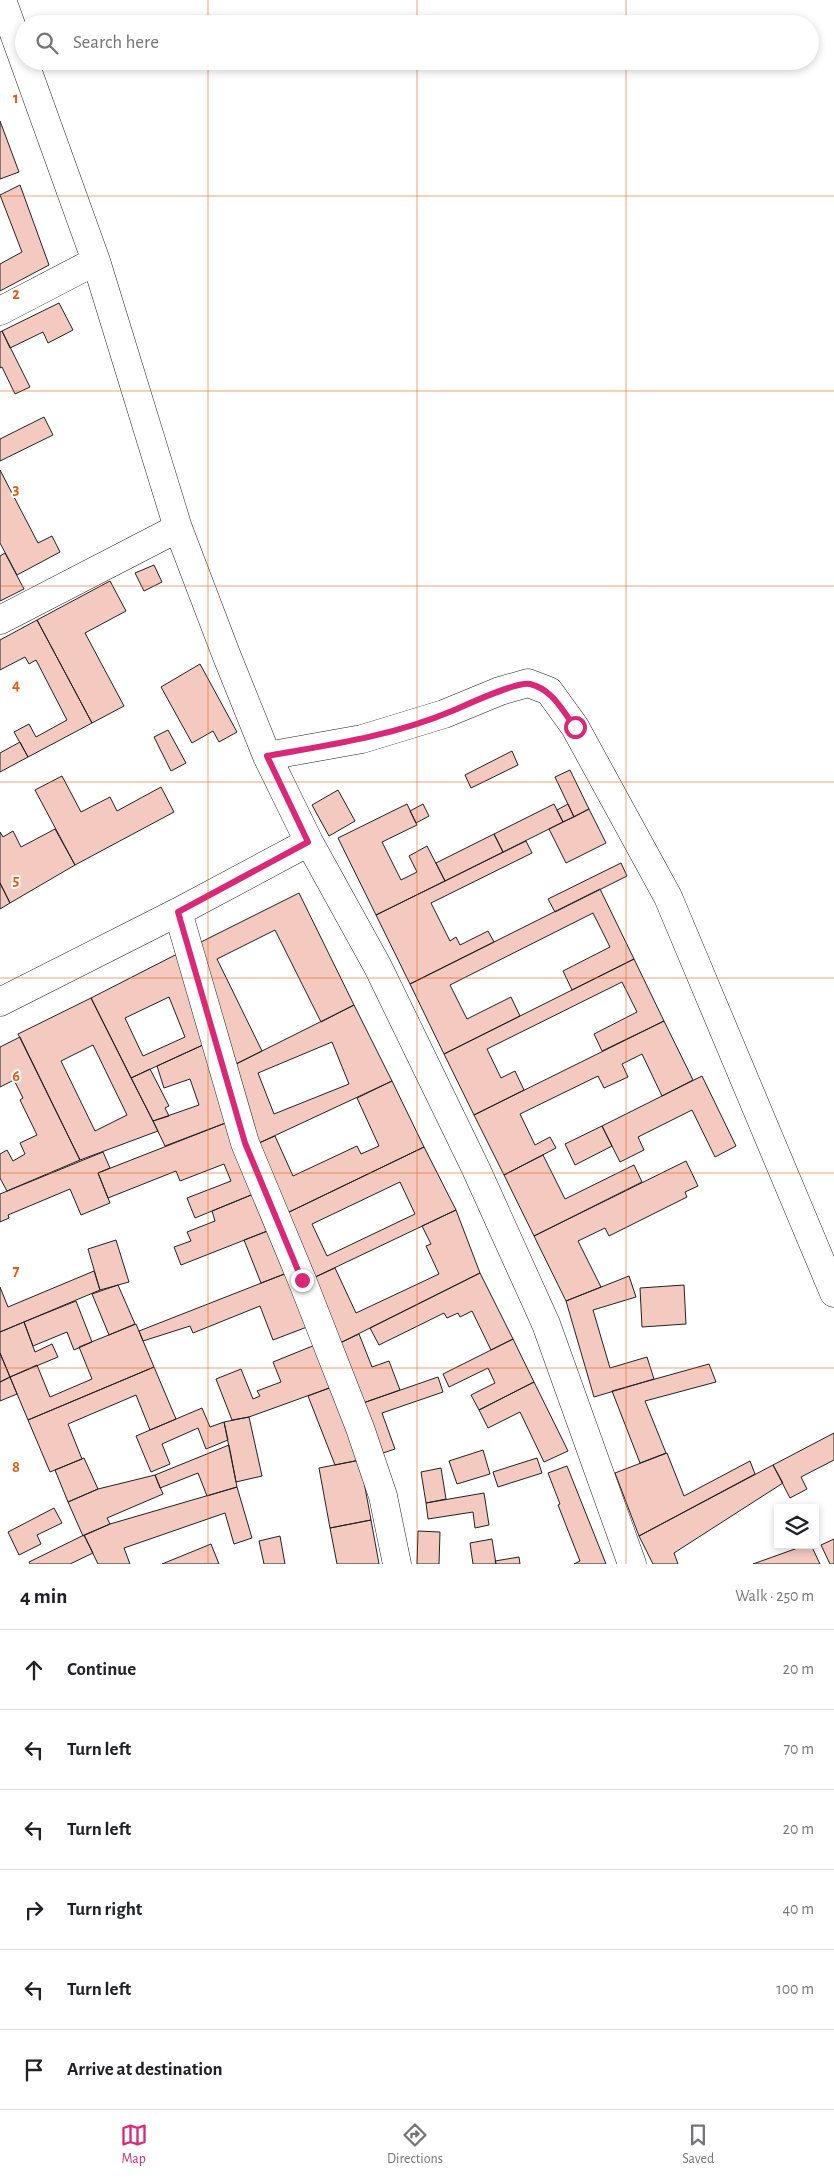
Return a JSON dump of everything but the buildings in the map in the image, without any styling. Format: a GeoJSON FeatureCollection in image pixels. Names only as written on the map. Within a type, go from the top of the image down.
{"type":"FeatureCollection","features":[{"type":"Feature","properties":{"kind":"street"},"geometry":{"type":"LineString","coordinates":[[2,3],[15,37]]}},
{"type":"Feature","properties":{"kind":"street"},"geometry":{"type":"LineString","coordinates":[[27,70],[96,261],[178,528],[267,756],[308,842],[378,968],[476,1170],[546,1324],[632,1564]]}},
{"type":"Feature","properties":{"kind":"street"},"geometry":{"type":"LineString","coordinates":[[0,310],[96,261]]}},
{"type":"Feature","properties":{"kind":"street"},"geometry":{"type":"LineString","coordinates":[[0,620],[178,528]]}},
{"type":"Feature","properties":{"kind":"street"},"geometry":{"type":"LineString","coordinates":[[267,756],[362,739],[444,714],[500,691],[528,683],[549,691],[575,727],[668,897],[834,1293]]}},
{"type":"Feature","properties":{"kind":"street"},"geometry":{"type":"LineString","coordinates":[[0,1002],[178,912],[308,842]]}},
{"type":"Feature","properties":{"kind":"street"},"geometry":{"type":"LineString","coordinates":[[178,912],[245,1143],[302,1280],[360,1428],[383,1496],[397,1564]]}},
{"type":"Feature","properties":{"kind":"route"},"geometry":{"type":"LineString","coordinates":[[302,1280],[245,1143],[178,912],[308,842],[267,756],[362,739],[444,714],[500,691],[528,683],[549,691],[575,727]]}}]}
